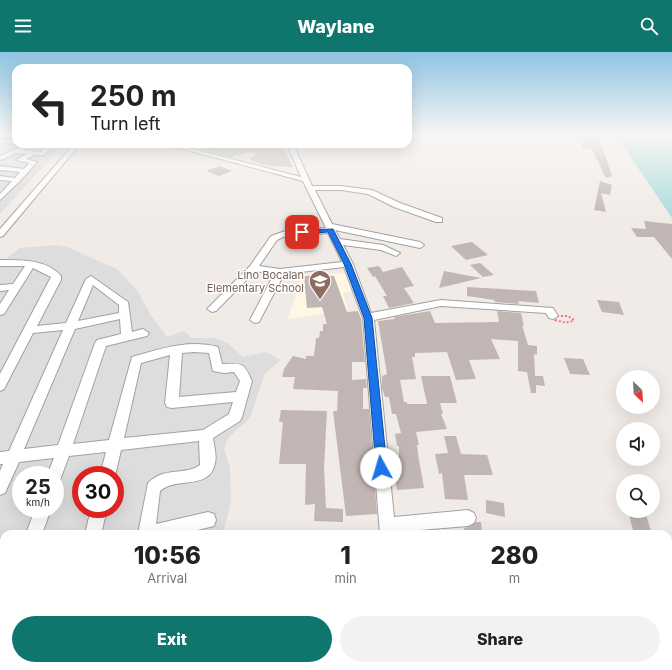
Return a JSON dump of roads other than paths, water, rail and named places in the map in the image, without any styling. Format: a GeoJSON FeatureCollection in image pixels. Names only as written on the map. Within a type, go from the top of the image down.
{"type":"FeatureCollection","features":[{"type":"Feature","properties":{"kind":"street"},"geometry":{"type":"LineString","coordinates":[[0,198],[3,191],[18,180],[32,164]]}},
{"type":"Feature","properties":{"kind":"street"},"geometry":{"type":"LineString","coordinates":[[0,234],[60,164]]}},
{"type":"Feature","properties":{"kind":"street"},"geometry":{"type":"LineString","coordinates":[[237,164],[308,184],[369,192],[397,205],[439,220]]}},
{"type":"Feature","properties":{"kind":"street"},"geometry":{"type":"LineString","coordinates":[[299,164],[348,264],[368,318],[378,439],[388,530],[468,518]]}},
{"type":"Feature","properties":{"kind":"street"},"geometry":{"type":"LineString","coordinates":[[0,168],[26,171]]}},
{"type":"Feature","properties":{"kind":"street"},"geometry":{"type":"LineString","coordinates":[[0,178],[18,180]]}},
{"type":"Feature","properties":{"kind":"street"},"geometry":{"type":"LineString","coordinates":[[212,309],[253,268],[274,238],[280,235],[330,228],[420,245]]}},
{"type":"Feature","properties":{"kind":"street"},"geometry":{"type":"LineString","coordinates":[[336,241],[383,248],[396,253]]}},
{"type":"Feature","properties":{"kind":"street"},"geometry":{"type":"LineString","coordinates":[[0,263],[16,262],[31,264],[56,276],[56,280],[31,330],[0,386]]}},
{"type":"Feature","properties":{"kind":"street"},"geometry":{"type":"LineString","coordinates":[[1,308],[17,287],[31,264]]}},
{"type":"Feature","properties":{"kind":"street"},"geometry":{"type":"LineString","coordinates":[[253,268],[280,272],[348,264]]}},
{"type":"Feature","properties":{"kind":"street"},"geometry":{"type":"LineString","coordinates":[[255,320],[280,272]]}},
{"type":"Feature","properties":{"kind":"street"},"geometry":{"type":"LineString","coordinates":[[0,488],[7,457],[71,326],[91,279],[124,304],[126,336]]}},
{"type":"Feature","properties":{"kind":"street"},"geometry":{"type":"LineString","coordinates":[[0,288],[17,287]]}},
{"type":"Feature","properties":{"kind":"street"},"geometry":{"type":"LineString","coordinates":[[368,318],[376,315],[441,304],[549,310],[553,316]]}},
{"type":"Feature","properties":{"kind":"street"},"geometry":{"type":"LineString","coordinates":[[31,330],[71,326],[125,315]]}},
{"type":"Feature","properties":{"kind":"street"},"geometry":{"type":"LineString","coordinates":[[58,466],[101,343],[143,333]]}},
{"type":"Feature","properties":{"kind":"street"},"geometry":{"type":"LineString","coordinates":[[7,457],[64,450],[116,445],[206,435],[235,417],[246,381],[242,372],[236,367],[224,369],[217,368],[214,350],[202,348],[176,350],[136,360],[116,445],[110,466]]}},
{"type":"Feature","properties":{"kind":"street"},"geometry":{"type":"LineString","coordinates":[[176,350],[172,403],[242,396]]}},
{"type":"Feature","properties":{"kind":"street"},"geometry":{"type":"LineString","coordinates":[[147,530],[153,488],[157,482],[163,479],[198,475],[204,472],[208,464],[206,435]]}},
{"type":"Feature","properties":{"kind":"street"},"geometry":{"type":"LineString","coordinates":[[35,530],[40,518]]}},
{"type":"Feature","properties":{"kind":"street"},"geometry":{"type":"LineString","coordinates":[[93,530],[96,518]]}},
{"type":"Feature","properties":{"kind":"street"},"geometry":{"type":"LineString","coordinates":[[164,530],[208,520]]}},
{"type":"Feature","properties":{"kind":"water"},"geometry":{"type":"Polygon","coordinates":[[[635,164],[672,164],[672,218],[635,164]]]}},
{"type":"Feature","properties":{"kind":"place","name":"Lino Bocalan Elementary School"},"geometry":{"type":"Point","coordinates":[320,300]}}]}
